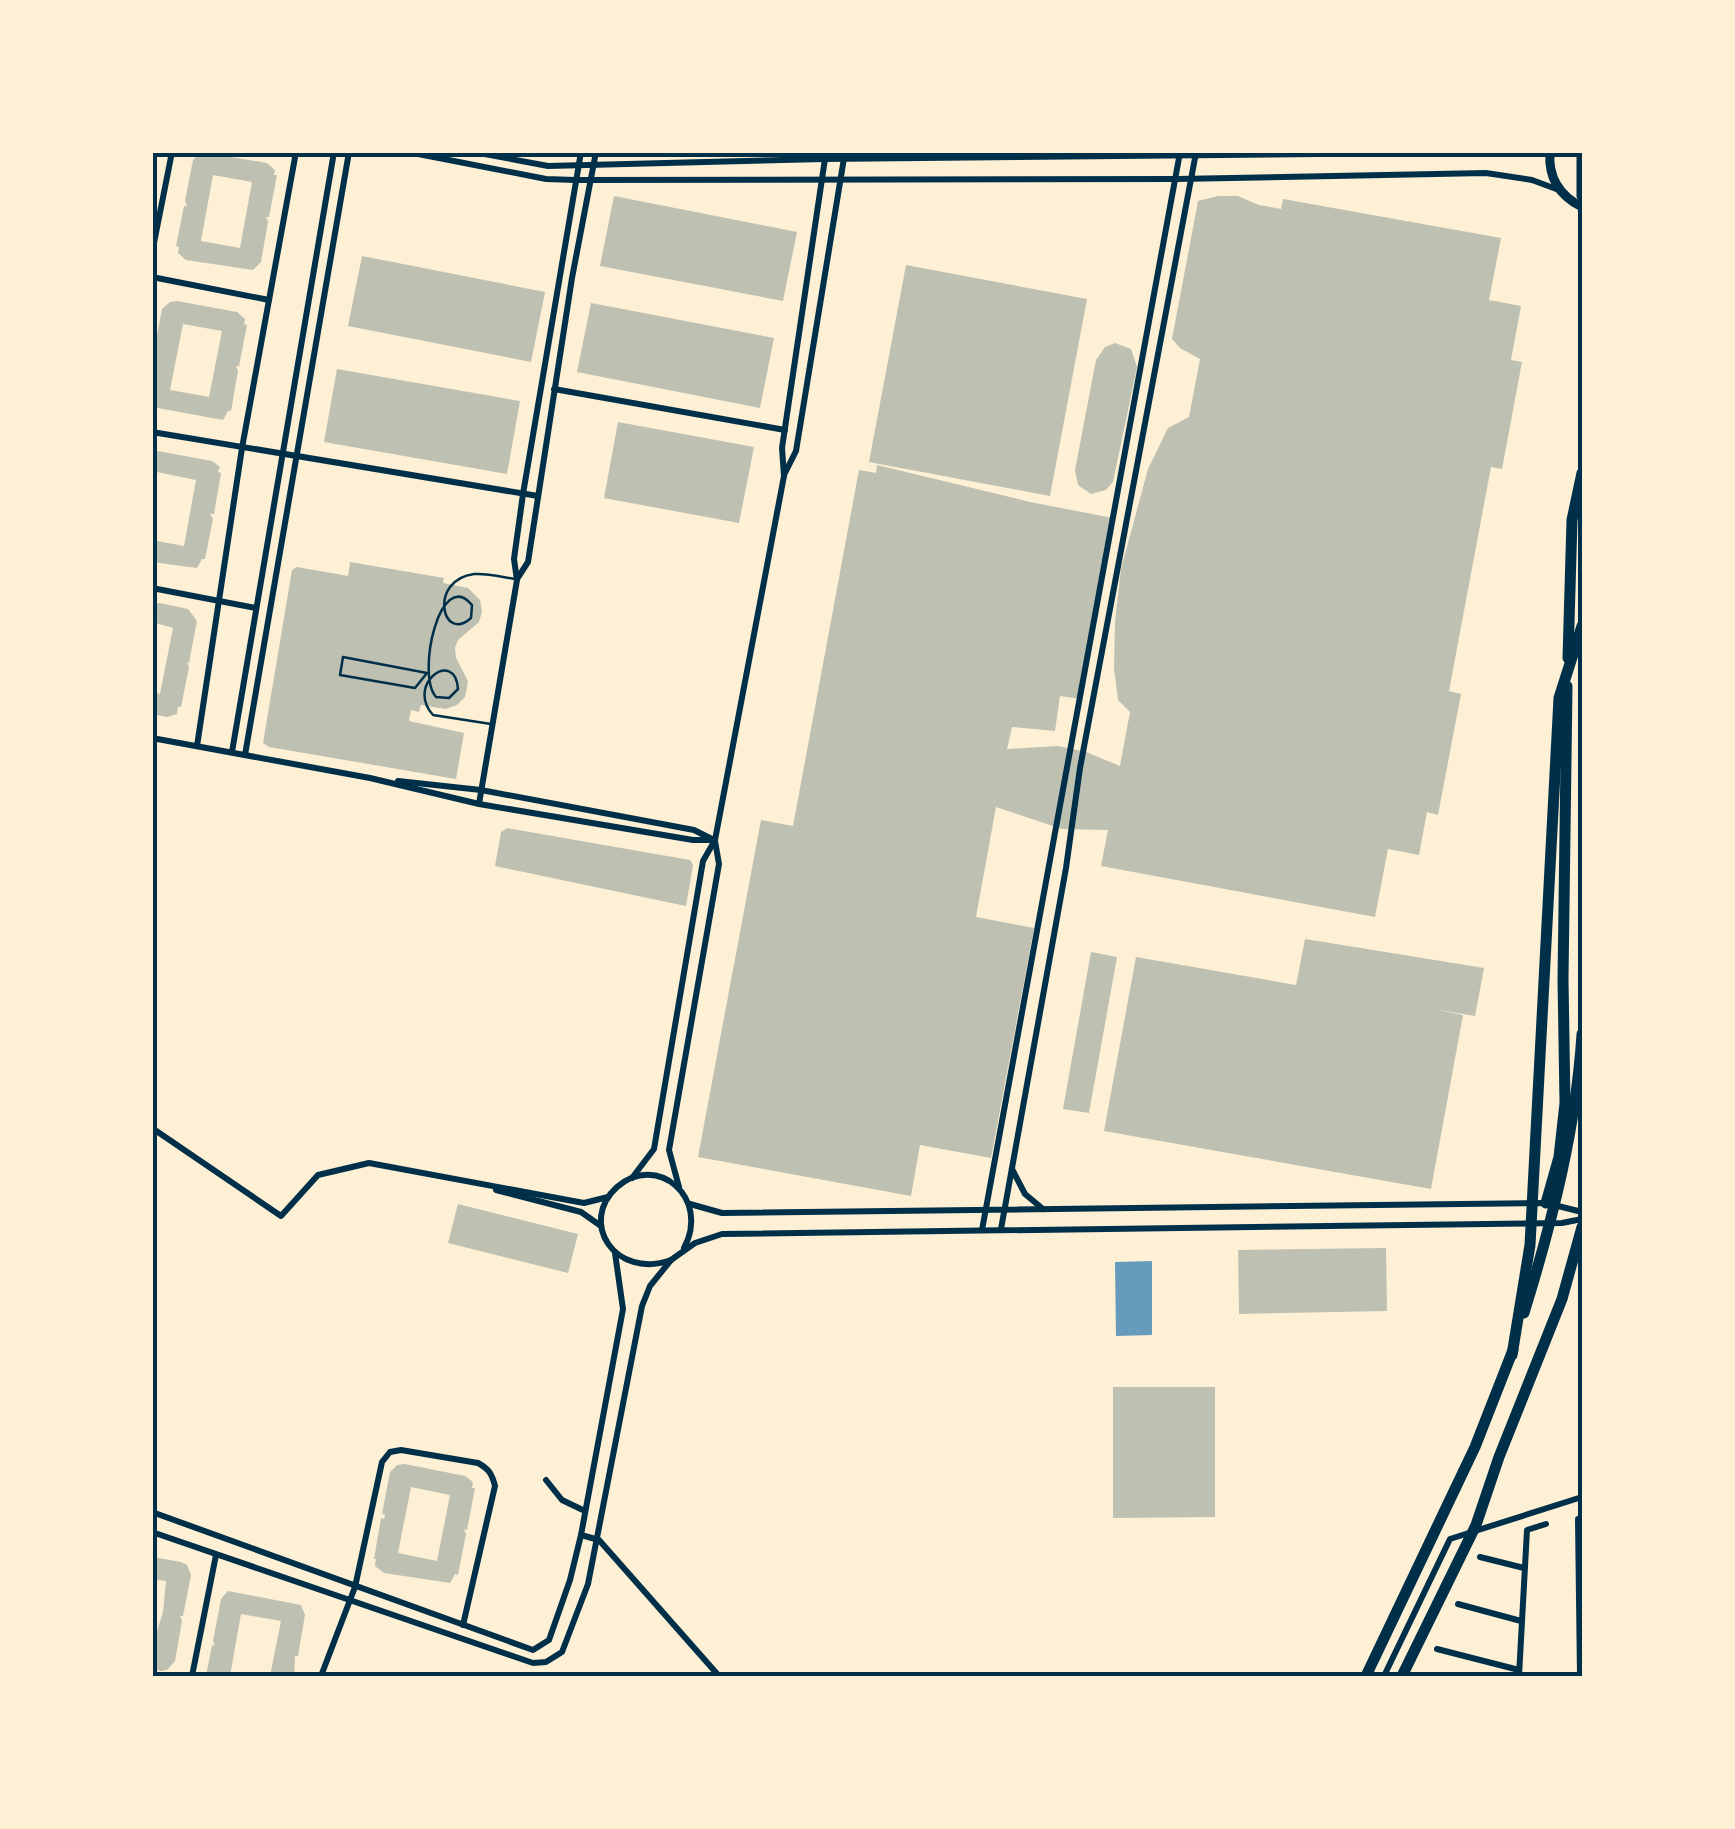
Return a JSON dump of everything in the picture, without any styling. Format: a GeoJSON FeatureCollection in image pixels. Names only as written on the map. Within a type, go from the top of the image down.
{"type":"FeatureCollection","features":[{"type":"Feature","properties":{"kind":"highway"},"geometry":{"type":"LineString","coordinates":[[1582,152],[1582,196]]}},
{"type":"Feature","properties":{"kind":"highway"},"geometry":{"type":"LineString","coordinates":[[1546,1203],[1561,1139],[1566,1042],[1562,979],[1568,592],[1572,520],[1582,473]]}},
{"type":"Feature","properties":{"kind":"highway"},"geometry":{"type":"LineString","coordinates":[[1512,1355],[1530,1245],[1559,698],[1582,626]]}},
{"type":"Feature","properties":{"kind":"highway"},"geometry":{"type":"LineString","coordinates":[[1366,1676],[1475,1447],[1512,1355],[1550,1227],[1569,1137],[1582,1034]]}},
{"type":"Feature","properties":{"kind":"highway"},"geometry":{"type":"LineString","coordinates":[[1566,1042],[1582,1108]]}},
{"type":"Feature","properties":{"kind":"highway"},"geometry":{"type":"LineString","coordinates":[[1402,1676],[1476,1525],[1562,1299],[1582,1227]]}},
{"type":"Feature","properties":{"kind":"main road"},"geometry":{"type":"LineString","coordinates":[[1550,152],[1552,178],[1560,191],[1582,208]]}},
{"type":"Feature","properties":{"kind":"street"},"geometry":{"type":"LineString","coordinates":[[152,253],[172,152]]}},
{"type":"Feature","properties":{"kind":"street"},"geometry":{"type":"LineString","coordinates":[[197,746],[242,448],[296,152]]}},
{"type":"Feature","properties":{"kind":"street"},"geometry":{"type":"LineString","coordinates":[[232,752],[334,152]]}},
{"type":"Feature","properties":{"kind":"street"},"geometry":{"type":"LineString","coordinates":[[244,755],[349,152]]}},
{"type":"Feature","properties":{"kind":"street"},"geometry":{"type":"LineString","coordinates":[[408,152],[546,179],[575,180],[1194,179],[1486,174],[1532,180],[1560,191]]}},
{"type":"Feature","properties":{"kind":"street"},"geometry":{"type":"LineString","coordinates":[[474,152],[548,166],[825,156],[1195,158],[1512,152]]}},
{"type":"Feature","properties":{"kind":"street"},"geometry":{"type":"LineString","coordinates":[[479,804],[517,580],[514,559],[523,494],[581,152]]}},
{"type":"Feature","properties":{"kind":"street"},"geometry":{"type":"LineString","coordinates":[[517,580],[528,562],[596,152]]}},
{"type":"Feature","properties":{"kind":"street"},"geometry":{"type":"LineString","coordinates":[[784,476],[782,448],[825,156]]}},
{"type":"Feature","properties":{"kind":"street"},"geometry":{"type":"LineString","coordinates":[[632,1178],[654,1149],[703,861],[715,840],[784,476],[800,433],[844,156]]}},
{"type":"Feature","properties":{"kind":"street"},"geometry":{"type":"LineString","coordinates":[[982,1230],[1180,158]]}},
{"type":"Feature","properties":{"kind":"street"},"geometry":{"type":"LineString","coordinates":[[1001,1230],[1066,868],[1080,768],[1195,158]]}},
{"type":"Feature","properties":{"kind":"street"},"geometry":{"type":"LineString","coordinates":[[152,277],[269,300]]}},
{"type":"Feature","properties":{"kind":"street"},"geometry":{"type":"LineString","coordinates":[[800,323],[816,326]]}},
{"type":"Feature","properties":{"kind":"street"},"geometry":{"type":"LineString","coordinates":[[302,344],[315,346]]}},
{"type":"Feature","properties":{"kind":"street"},"geometry":{"type":"LineString","coordinates":[[554,389],[785,430]]}},
{"type":"Feature","properties":{"kind":"street"},"geometry":{"type":"LineString","coordinates":[[152,432],[538,496]]}},
{"type":"Feature","properties":{"kind":"street"},"geometry":{"type":"LineString","coordinates":[[152,588],[256,608]]}},
{"type":"Feature","properties":{"kind":"street"},"geometry":{"type":"LineString","coordinates":[[152,738],[370,778],[479,804],[693,840],[715,840]]}},
{"type":"Feature","properties":{"kind":"street"},"geometry":{"type":"LineString","coordinates":[[370,778],[481,790],[694,830],[715,840]]}},
{"type":"Feature","properties":{"kind":"street"},"geometry":{"type":"LineString","coordinates":[[678,1188],[669,1150],[719,864],[715,840]]}},
{"type":"Feature","properties":{"kind":"street"},"geometry":{"type":"LineString","coordinates":[[152,1128],[281,1216],[318,1175],[352,1165],[389,1164],[581,1212],[602,1226]]}},
{"type":"Feature","properties":{"kind":"street"},"geometry":{"type":"LineString","coordinates":[[1012,1169],[1025,1194],[1044,1210]]}},
{"type":"Feature","properties":{"kind":"street"},"geometry":{"type":"LineString","coordinates":[[152,1512],[533,1650],[542,1646],[549,1640],[581,1535],[624,1309],[615,1254],[602,1226],[608,1198],[632,1178],[664,1179],[678,1188],[690,1204],[693,1219],[691,1235],[683,1250]]}},
{"type":"Feature","properties":{"kind":"street"},"geometry":{"type":"LineString","coordinates":[[479,1185],[584,1203],[608,1198]]}},
{"type":"Feature","properties":{"kind":"street"},"geometry":{"type":"LineString","coordinates":[[690,1204],[722,1213],[1546,1203],[1582,1215]]}},
{"type":"Feature","properties":{"kind":"street"},"geometry":{"type":"LineString","coordinates":[[152,1532],[533,1663],[546,1662],[562,1652],[588,1584],[642,1306],[650,1286],[670,1260],[707,1238],[722,1234],[1562,1224],[1582,1215]]}},
{"type":"Feature","properties":{"kind":"street"},"geometry":{"type":"LineString","coordinates":[[615,1254],[641,1266],[670,1260]]}},
{"type":"Feature","properties":{"kind":"street"},"geometry":{"type":"LineString","coordinates":[[608,1391],[624,1394]]}},
{"type":"Feature","properties":{"kind":"street"},"geometry":{"type":"LineString","coordinates":[[321,1676],[355,1587],[384,1457],[401,1450],[488,1468],[494,1486],[464,1625]]}},
{"type":"Feature","properties":{"kind":"street"},"geometry":{"type":"LineString","coordinates":[[546,1480],[562,1500],[585,1511]]}},
{"type":"Feature","properties":{"kind":"street"},"geometry":{"type":"LineString","coordinates":[[1384,1676],[1450,1539],[1582,1496]]}},
{"type":"Feature","properties":{"kind":"street"},"geometry":{"type":"LineString","coordinates":[[1580,1676],[1578,1519],[1582,1518]]}},
{"type":"Feature","properties":{"kind":"street"},"geometry":{"type":"LineString","coordinates":[[1437,1649],[1519,1673],[1526,1530],[1546,1524]]}},
{"type":"Feature","properties":{"kind":"street"},"geometry":{"type":"LineString","coordinates":[[581,1535],[598,1540],[719,1676]]}},
{"type":"Feature","properties":{"kind":"street"},"geometry":{"type":"LineString","coordinates":[[192,1676],[216,1555]]}},
{"type":"Feature","properties":{"kind":"street"},"geometry":{"type":"LineString","coordinates":[[1480,1557],[1524,1568]]}},
{"type":"Feature","properties":{"kind":"street"},"geometry":{"type":"LineString","coordinates":[[1458,1604],[1522,1621]]}},
{"type":"Feature","properties":{"kind":"street"},"geometry":{"type":"LineString","coordinates":[[542,1646],[546,1662]]}},
{"type":"Feature","properties":{"kind":"lane"},"geometry":{"type":"LineString","coordinates":[[785,430],[800,433]]}},
{"type":"Feature","properties":{"kind":"lane"},"geometry":{"type":"LineString","coordinates":[[492,724],[428,712],[425,686],[431,677],[434,674],[447,670],[455,675],[458,684],[453,696],[436,697],[430,690],[429,686],[428,673],[436,617],[447,603],[454,597],[466,598],[473,614],[468,622],[460,625],[448,620],[444,612],[444,596],[451,584],[461,578],[478,573],[517,580]]}},
{"type":"Feature","properties":{"kind":"lane"},"geometry":{"type":"LineString","coordinates":[[343,657],[428,673],[415,688],[340,675],[343,657]]}},
{"type":"Feature","properties":{"kind":"water"},"geometry":{"type":"Polygon","coordinates":[[[1152,1261],[1152,1335],[1116,1336],[1115,1262],[1152,1261]]]}},
{"type":"Feature","properties":{"kind":"building"},"geometry":{"type":"Polygon","coordinates":[[[200,152],[267,163],[275,170],[261,262],[253,270],[186,260],[178,253],[176,246],[187,206],[193,160],[200,152]],[[213,175],[201,241],[240,248],[252,182],[213,175]]]}},
{"type":"Feature","properties":{"kind":"building"},"geometry":{"type":"Polygon","coordinates":[[[614,196],[797,232],[783,301],[600,266],[614,196]]]}},
{"type":"Feature","properties":{"kind":"building"},"geometry":{"type":"Polygon","coordinates":[[[1238,196],[1281,209],[1283,199],[1501,238],[1489,300],[1521,306],[1511,360],[1522,362],[1502,469],[1491,467],[1449,691],[1461,694],[1438,815],[1427,812],[1419,855],[1388,849],[1375,917],[1101,866],[1108,830],[1062,829],[996,807],[976,917],[1034,928],[991,1158],[920,1145],[911,1196],[698,1157],[761,820],[793,826],[859,470],[876,473],[877,465],[1113,518],[1080,699],[1060,696],[1055,731],[1012,727],[1007,749],[1058,746],[1120,766],[1130,712],[1118,700],[1114,668],[1121,569],[1148,469],[1168,428],[1189,417],[1200,359],[1172,339],[1198,201],[1238,196]]]}},
{"type":"Feature","properties":{"kind":"building"},"geometry":{"type":"Polygon","coordinates":[[[362,256],[545,292],[531,362],[348,326],[362,256]]]}},
{"type":"Feature","properties":{"kind":"building"},"geometry":{"type":"Polygon","coordinates":[[[906,265],[1087,299],[1050,496],[869,462],[906,265]]]}},
{"type":"Feature","properties":{"kind":"building"},"geometry":{"type":"Polygon","coordinates":[[[170,302],[237,312],[245,319],[231,411],[223,420],[152,407],[152,360],[156,356],[162,309],[170,302]],[[183,324],[170,390],[209,397],[222,331],[183,324]]]}},
{"type":"Feature","properties":{"kind":"building"},"geometry":{"type":"Polygon","coordinates":[[[591,303],[774,338],[760,408],[577,372],[591,303]]]}},
{"type":"Feature","properties":{"kind":"building"},"geometry":{"type":"Polygon","coordinates":[[[1115,343],[1131,349],[1137,367],[1113,482],[1106,490],[1091,494],[1078,485],[1075,470],[1096,360],[1105,347],[1115,343]]]}},
{"type":"Feature","properties":{"kind":"building"},"geometry":{"type":"Polygon","coordinates":[[[337,369],[520,401],[507,474],[324,442],[337,369]]]}},
{"type":"Feature","properties":{"kind":"building"},"geometry":{"type":"Polygon","coordinates":[[[618,422],[754,447],[739,523],[604,498],[618,422]]]}},
{"type":"Feature","properties":{"kind":"building"},"geometry":{"type":"Polygon","coordinates":[[[152,450],[212,461],[220,467],[205,559],[197,568],[152,562],[152,540],[184,546],[196,480],[157,472],[152,488],[152,450]]]}},
{"type":"Feature","properties":{"kind":"building"},"geometry":{"type":"Polygon","coordinates":[[[350,562],[444,578],[443,583],[468,588],[480,600],[479,622],[458,640],[455,648],[468,681],[465,697],[446,709],[421,705],[419,712],[411,710],[409,721],[464,733],[456,779],[263,743],[292,570],[297,567],[348,576],[350,562]]]}},
{"type":"Feature","properties":{"kind":"building"},"geometry":{"type":"Polygon","coordinates":[[[152,604],[188,609],[197,621],[181,707],[177,714],[167,717],[152,714],[152,692],[160,694],[173,628],[152,622],[152,604]]]}},
{"type":"Feature","properties":{"kind":"building"},"geometry":{"type":"Polygon","coordinates":[[[507,828],[690,860],[693,865],[686,906],[495,866],[501,832],[507,828]]]}},
{"type":"Feature","properties":{"kind":"building"},"geometry":{"type":"Polygon","coordinates":[[[1305,939],[1484,968],[1475,1016],[1433,1009],[1463,1015],[1431,1189],[1104,1131],[1136,957],[1296,985],[1305,939]]]}},
{"type":"Feature","properties":{"kind":"building"},"geometry":{"type":"Polygon","coordinates":[[[1091,952],[1117,957],[1089,1113],[1063,1109],[1091,952]]]}},
{"type":"Feature","properties":{"kind":"building"},"geometry":{"type":"Polygon","coordinates":[[[458,1204],[578,1234],[568,1273],[448,1243],[458,1204]]]}},
{"type":"Feature","properties":{"kind":"building"},"geometry":{"type":"Polygon","coordinates":[[[1386,1248],[1387,1311],[1239,1314],[1238,1250],[1386,1248]]]}},
{"type":"Feature","properties":{"kind":"building"},"geometry":{"type":"Polygon","coordinates":[[[1113,1387],[1215,1387],[1215,1517],[1113,1518],[1113,1387]]]}},
{"type":"Feature","properties":{"kind":"building"},"geometry":{"type":"Polygon","coordinates":[[[397,1465],[465,1476],[473,1482],[458,1575],[450,1583],[384,1573],[375,1566],[390,1472],[397,1465]],[[411,1487],[398,1553],[437,1561],[450,1495],[411,1487]]]}},
{"type":"Feature","properties":{"kind":"building"},"geometry":{"type":"Polygon","coordinates":[[[153,1557],[181,1562],[191,1575],[180,1616],[175,1661],[161,1671],[152,1669],[152,1647],[163,1612],[166,1581],[152,1579],[153,1557]]]}},
{"type":"Feature","properties":{"kind":"building"},"geometry":{"type":"Polygon","coordinates":[[[228,1591],[301,1605],[305,1615],[294,1676],[270,1676],[281,1621],[241,1614],[230,1676],[206,1676],[212,1645],[215,1646],[221,1599],[228,1591]]]}}]}
